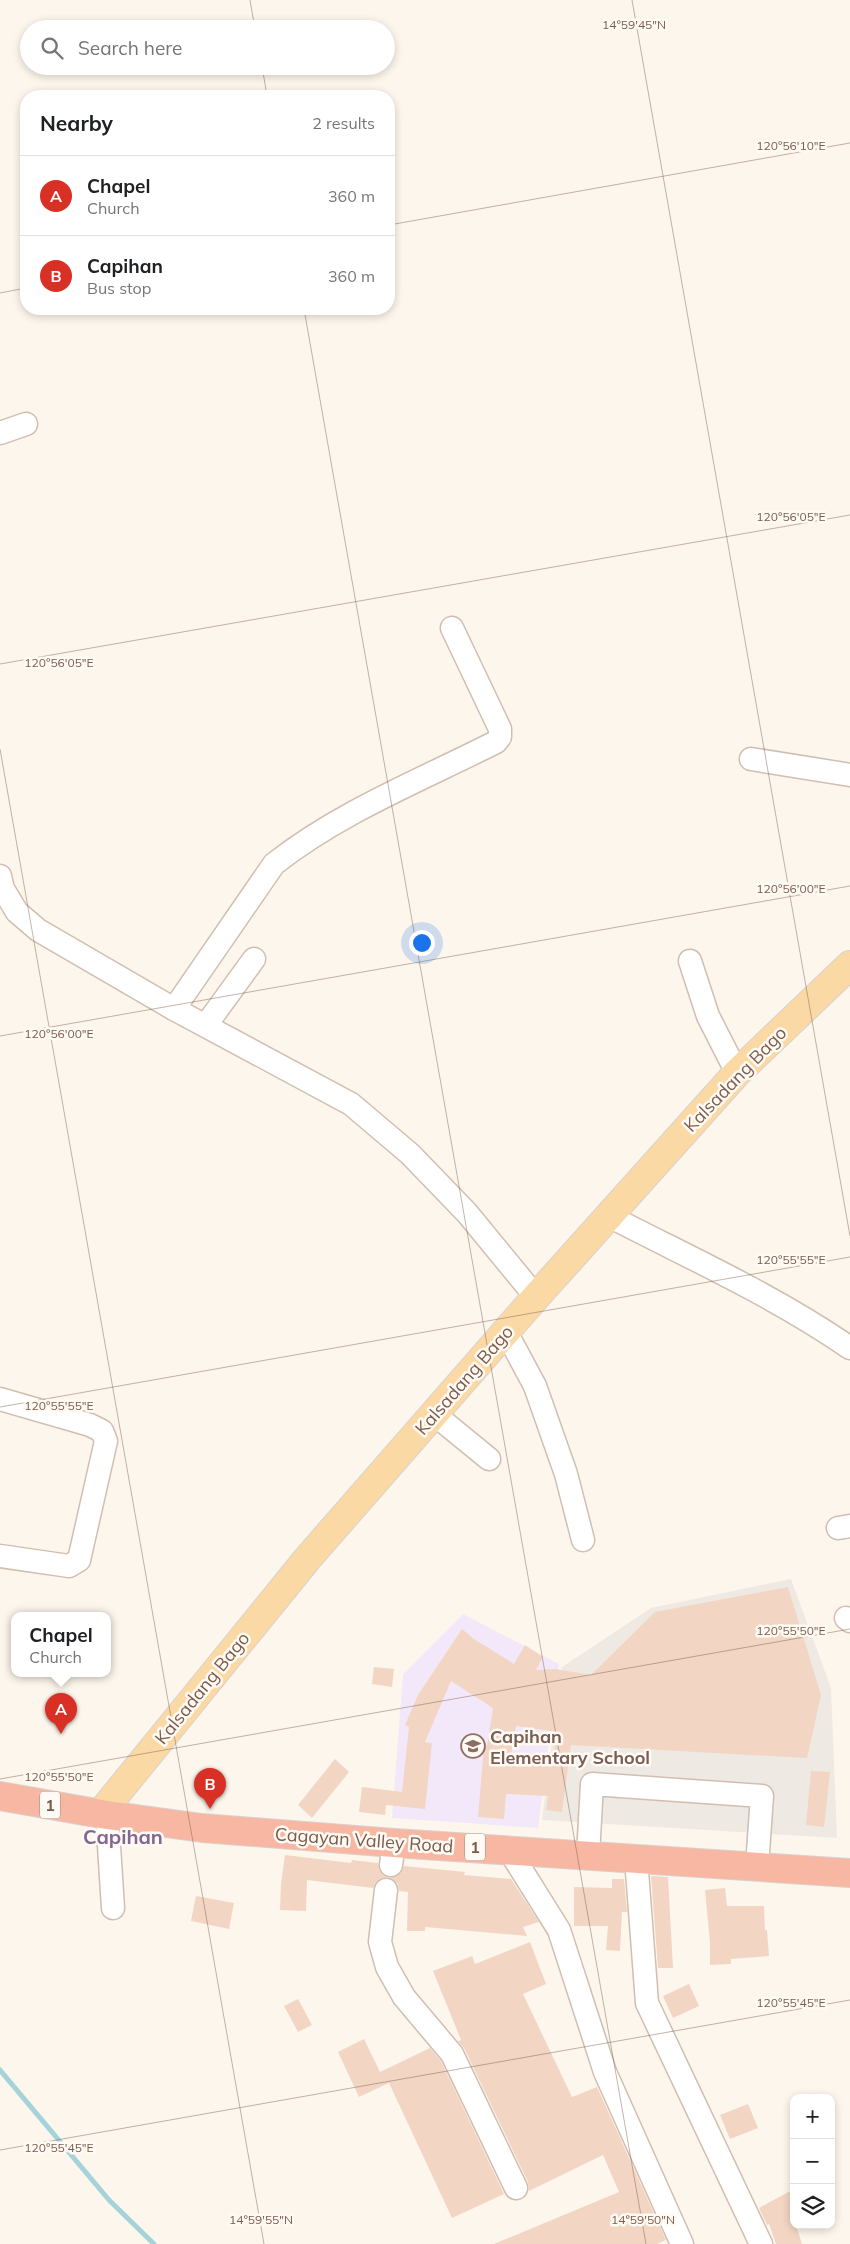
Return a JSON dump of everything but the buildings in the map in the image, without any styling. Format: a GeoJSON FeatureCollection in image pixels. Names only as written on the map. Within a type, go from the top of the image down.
{"type":"FeatureCollection","features":[{"type":"Feature","properties":{"kind":"highway","name":"Cagayan Valley Road"},"geometry":{"type":"LineString","coordinates":[[0,1796],[103,1815],[392,1854],[509,1850],[850,1873]]}},
{"type":"Feature","properties":{"kind":"main road","name":"Kalsadang Bago"},"geometry":{"type":"LineString","coordinates":[[103,1815],[308,1558],[536,1297],[737,1074],[850,965]]}},
{"type":"Feature","properties":{"kind":"street"},"geometry":{"type":"LineString","coordinates":[[0,433],[26,424]]}},
{"type":"Feature","properties":{"kind":"street"},"geometry":{"type":"LineString","coordinates":[[174,1009],[274,864],[294,849],[358,811],[496,742],[500,736],[500,729],[452,628]]}},
{"type":"Feature","properties":{"kind":"street"},"geometry":{"type":"LineString","coordinates":[[751,760],[850,775]]}},
{"type":"Feature","properties":{"kind":"street"},"geometry":{"type":"LineString","coordinates":[[0,876],[3,889],[17,912],[38,930],[174,1009],[351,1104],[410,1154],[467,1213],[536,1297]]}},
{"type":"Feature","properties":{"kind":"street"},"geometry":{"type":"LineString","coordinates":[[206,1025],[254,959]]}},
{"type":"Feature","properties":{"kind":"street"},"geometry":{"type":"LineString","coordinates":[[690,961],[708,1016],[737,1074]]}},
{"type":"Feature","properties":{"kind":"street"},"geometry":{"type":"LineString","coordinates":[[609,1216],[754,1291],[827,1332],[850,1348]]}},
{"type":"Feature","properties":{"kind":"street"},"geometry":{"type":"LineString","coordinates":[[506,1332],[535,1386],[566,1474],[584,1540]]}},
{"type":"Feature","properties":{"kind":"street"},"geometry":{"type":"LineString","coordinates":[[0,1399],[90,1425],[102,1432],[106,1440],[79,1560],[69,1566],[0,1556]]}},
{"type":"Feature","properties":{"kind":"street"},"geometry":{"type":"LineString","coordinates":[[434,1414],[489,1459]]}},
{"type":"Feature","properties":{"kind":"street"},"geometry":{"type":"LineString","coordinates":[[588,1855],[592,1784],[762,1796],[757,1866]]}},
{"type":"Feature","properties":{"kind":"street"},"geometry":{"type":"LineString","coordinates":[[103,1815],[112,1908]]}},
{"type":"Feature","properties":{"kind":"street"},"geometry":{"type":"LineString","coordinates":[[509,1850],[559,1930],[605,2072],[682,2244]]}},
{"type":"Feature","properties":{"kind":"street"},"geometry":{"type":"LineString","coordinates":[[636,1858],[647,2003],[761,2244]]}},
{"type":"Feature","properties":{"kind":"street"},"geometry":{"type":"LineString","coordinates":[[386,1890],[380,1942],[387,1967],[404,1997],[452,2054],[516,2188]]}},
{"type":"Feature","properties":{"kind":"shaded area"},"geometry":{"type":"Polygon","coordinates":[[[791,1579],[831,1688],[837,1838],[542,1820],[562,1667],[651,1608],[791,1579]]]}},
{"type":"Feature","properties":{"kind":"shaded area","name":"Capihan Elementary School"},"geometry":{"type":"Polygon","coordinates":[[[463,1614],[559,1664],[538,1828],[392,1818],[403,1674],[463,1614]]]}},
{"type":"Feature","properties":{"kind":"waterway"},"geometry":{"type":"LineString","coordinates":[[0,2070],[109,2200],[154,2244]]}},
{"type":"Feature","properties":{"kind":"place","name":"Chapel"},"geometry":{"type":"Point","coordinates":[61,1734]}},
{"type":"Feature","properties":{"kind":"place","name":"Capihan Elementary School"},"geometry":{"type":"Point","coordinates":[473,1746]}},
{"type":"Feature","properties":{"kind":"place","name":"Capihan"},"geometry":{"type":"Point","coordinates":[210,1809]}},
{"type":"Feature","properties":{"kind":"district","name":"Capihan"},"geometry":{"type":"Point","coordinates":[123,1836]}}]}
